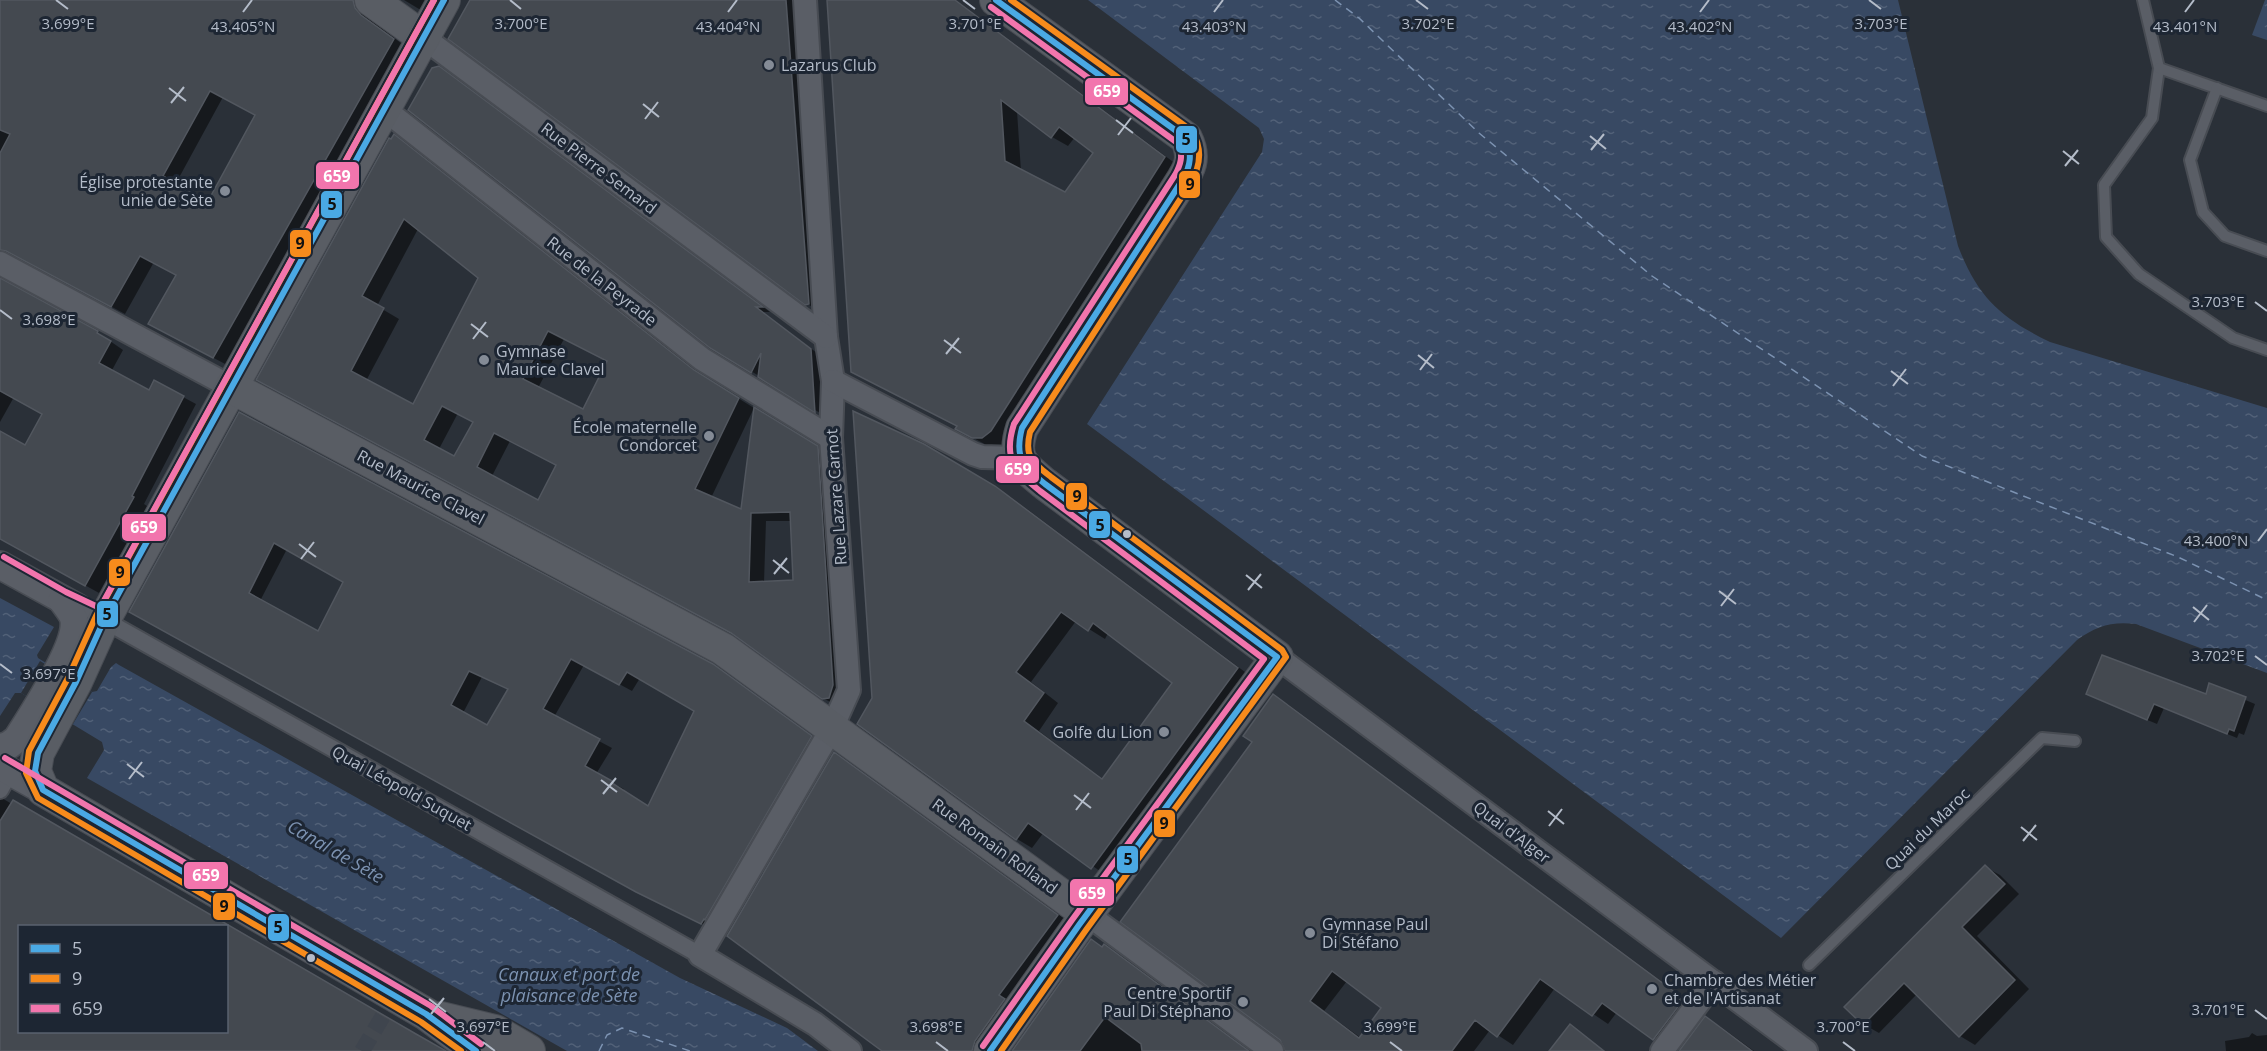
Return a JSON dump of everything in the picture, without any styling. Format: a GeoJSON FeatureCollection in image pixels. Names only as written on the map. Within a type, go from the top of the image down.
{"type":"FeatureCollection","features":[{"type":"Feature","properties":{"kind":"main road","name":"Rue Pierre Semard"},"geometry":{"type":"LineString","coordinates":[[371,0],[423,38]]}},
{"type":"Feature","properties":{"kind":"main road"},"geometry":{"type":"LineString","coordinates":[[444,0],[104,620],[66,677],[48,709],[35,771],[43,790],[426,1014],[476,1051]]}},
{"type":"Feature","properties":{"kind":"main road"},"geometry":{"type":"LineString","coordinates":[[996,0],[1186,138],[1192,151],[1189,168],[1022,428],[1017,443],[1019,458]]}},
{"type":"Feature","properties":{"kind":"main road","name":"Rue Maurice Clavel"},"geometry":{"type":"LineString","coordinates":[[231,387],[723,649],[832,728]]}},
{"type":"Feature","properties":{"kind":"main road","name":"Quai d'Alger"},"geometry":{"type":"LineString","coordinates":[[1019,458],[1025,468],[1045,484],[1277,657]]}},
{"type":"Feature","properties":{"kind":"main road"},"geometry":{"type":"LineString","coordinates":[[990,1051],[1087,914],[1277,657]]}},
{"type":"Feature","properties":{"kind":"main road","name":"Rue Romain Rolland"},"geometry":{"type":"LineString","coordinates":[[832,728],[1087,914]]}},
{"type":"Feature","properties":{"kind":"main road"},"geometry":{"type":"LineString","coordinates":[[426,1014],[495,1031],[529,1051]]}},
{"type":"Feature","properties":{"kind":"street","name":"Rue Lazare Carnot"},"geometry":{"type":"LineString","coordinates":[[700,956],[832,728],[849,690],[831,438],[833,381],[826,337],[805,0]]}},
{"type":"Feature","properties":{"kind":"street","name":"Rue Pierre Semard"},"geometry":{"type":"LineString","coordinates":[[423,38],[826,337]]}},
{"type":"Feature","properties":{"kind":"street","name":"Rue de la Peyrade"},"geometry":{"type":"LineString","coordinates":[[384,109],[702,359],[831,438]]}},
{"type":"Feature","properties":{"kind":"street","name":"Rue Maurice Clavel"},"geometry":{"type":"LineString","coordinates":[[0,263],[231,387]]}},
{"type":"Feature","properties":{"kind":"street"},"geometry":{"type":"LineString","coordinates":[[833,381],[972,454],[982,457],[1019,458]]}},
{"type":"Feature","properties":{"kind":"street"},"geometry":{"type":"LineString","coordinates":[[0,565],[62,600],[104,620]]}},
{"type":"Feature","properties":{"kind":"street"},"geometry":{"type":"LineString","coordinates":[[62,600],[74,618],[74,632],[66,677]]}},
{"type":"Feature","properties":{"kind":"street","name":"Quai Léopold Suquet"},"geometry":{"type":"LineString","coordinates":[[104,620],[700,956]]}},
{"type":"Feature","properties":{"kind":"street","name":"Quai d'Alger"},"geometry":{"type":"LineString","coordinates":[[1277,657],[1806,1051]]}},
{"type":"Feature","properties":{"kind":"street"},"geometry":{"type":"LineString","coordinates":[[43,790],[3,769],[17,739],[48,709]]}},
{"type":"Feature","properties":{"kind":"street","name":"Rue Romain Rolland"},"geometry":{"type":"LineString","coordinates":[[1087,914],[1272,1051]]}},
{"type":"Feature","properties":{"kind":"street"},"geometry":{"type":"LineString","coordinates":[[700,956],[815,1024],[850,1051]]}},
{"type":"Feature","properties":{"kind":"street"},"geometry":{"type":"LineString","coordinates":[[1662,1051],[1714,982]]}},
{"type":"Feature","properties":{"kind":"lane"},"geometry":{"type":"LineString","coordinates":[[2143,0],[2159,68],[2152,118],[2104,185],[2106,237],[2139,274],[2233,338],[2267,350]]}},
{"type":"Feature","properties":{"kind":"lane"},"geometry":{"type":"LineString","coordinates":[[2159,68],[2267,106]]}},
{"type":"Feature","properties":{"kind":"lane"},"geometry":{"type":"LineString","coordinates":[[2217,88],[2190,160],[2203,212],[2224,236],[2267,250]]}},
{"type":"Feature","properties":{"kind":"lane","name":"Quai du Maroc"},"geometry":{"type":"LineString","coordinates":[[1809,965],[2042,738],[2074,741]]}},
{"type":"Feature","properties":{"kind":"water"},"geometry":{"type":"Polygon","coordinates":[[[1088,0],[1898,0],[1958,246],[1974,280],[1983,293],[2005,315],[2050,342],[2267,408],[2267,673],[2136,624],[2112,624],[2091,631],[2077,640],[1781,938],[1087,424],[1262,152],[1264,139],[1259,128],[1088,0]]]}},
{"type":"Feature","properties":{"kind":"water"},"geometry":{"type":"Polygon","coordinates":[[[2265,0],[2267,0],[2267,40],[2252,35],[2265,0]]]}},
{"type":"Feature","properties":{"kind":"water","name":"Canaux et port de plaisance de Sète"},"geometry":{"type":"Polygon","coordinates":[[[0,598],[54,627],[37,655],[38,658],[92,692],[97,691],[111,667],[116,663],[680,978],[787,1028],[818,1051],[567,1051],[87,778],[104,750],[102,742],[21,693],[15,693],[0,716],[0,598]]]}},
{"type":"Feature","properties":{"kind":"pier"},"geometry":{"type":"Polygon","coordinates":[[[40,661],[92,692],[73,724],[21,693],[40,661]]]}},
{"type":"Feature","properties":{"kind":"building"},"geometry":{"type":"Polygon","coordinates":[[[0,0],[353,0],[355,8],[361,15],[394,39],[213,358],[148,324],[176,275],[140,256],[111,307],[6,251],[0,250],[0,153],[10,134],[0,130],[0,0]],[[210,91],[163,176],[208,201],[255,115],[210,91]]]}},
{"type":"Feature","properties":{"kind":"building"},"geometry":{"type":"Polygon","coordinates":[[[470,0],[786,0],[809,304],[805,305],[448,39],[470,0]]]}},
{"type":"Feature","properties":{"kind":"building"},"geometry":{"type":"Polygon","coordinates":[[[827,0],[955,0],[1165,157],[991,431],[982,438],[972,438],[955,429],[957,426],[851,372],[827,0]],[[1001,100],[1005,161],[1065,192],[1093,153],[1059,127],[1051,138],[1001,100]]]}},
{"type":"Feature","properties":{"kind":"building"},"geometry":{"type":"Polygon","coordinates":[[[439,66],[763,307],[756,307],[811,349],[815,413],[758,377],[761,353],[751,373],[710,348],[408,110],[432,68],[439,66]]]}},
{"type":"Feature","properties":{"kind":"building"},"geometry":{"type":"Polygon","coordinates":[[[394,134],[694,370],[739,398],[695,489],[741,509],[754,407],[818,446],[833,685],[829,698],[822,699],[731,633],[256,380],[389,138],[391,139],[394,134]],[[404,219],[362,296],[384,308],[351,371],[413,404],[478,278],[404,219]],[[548,331],[523,379],[583,409],[607,361],[548,331]],[[442,406],[424,440],[454,456],[473,422],[442,406]],[[494,433],[477,467],[538,500],[556,465],[494,433]],[[790,512],[751,513],[749,582],[793,580],[790,512]]]}},
{"type":"Feature","properties":{"kind":"building"},"geometry":{"type":"Polygon","coordinates":[[[0,278],[98,331],[97,333],[111,341],[99,363],[149,390],[154,380],[184,396],[132,496],[134,497],[85,586],[0,539],[0,431],[25,445],[42,414],[0,391],[0,278]]]}},
{"type":"Feature","properties":{"kind":"building"},"geometry":{"type":"Polygon","coordinates":[[[853,411],[924,444],[995,486],[1238,668],[1091,869],[1028,823],[1016,840],[857,724],[872,698],[853,411]],[[1061,612],[1016,672],[1044,693],[1024,721],[1102,779],[1172,683],[1093,623],[1088,631],[1061,612]]]}},
{"type":"Feature","properties":{"kind":"building"},"geometry":{"type":"Polygon","coordinates":[[[239,412],[713,664],[812,736],[701,924],[636,892],[129,612],[239,412]],[[274,543],[249,593],[318,631],[343,582],[274,543]],[[571,659],[543,709],[600,739],[585,766],[612,781],[648,806],[694,711],[627,672],[619,685],[571,659]],[[469,671],[451,705],[487,725],[508,689],[469,671]]]}},
{"type":"Feature","properties":{"kind":"building"},"geometry":{"type":"Polygon","coordinates":[[[2102,655],[2206,694],[2209,683],[2246,697],[2234,731],[2229,729],[2227,734],[2154,704],[2147,720],[2086,694],[2102,655]]]}},
{"type":"Feature","properties":{"kind":"building"},"geometry":{"type":"Polygon","coordinates":[[[1273,694],[1684,999],[1653,1040],[1602,1003],[1592,1016],[1540,979],[1497,1037],[1475,1020],[1452,1051],[1285,1051],[1280,1040],[1120,922],[1252,742],[1243,736],[1273,694]],[[1332,971],[1310,1001],[1359,1038],[1381,1008],[1332,971]]]}},
{"type":"Feature","properties":{"kind":"building"},"geometry":{"type":"Polygon","coordinates":[[[834,752],[1058,915],[999,995],[1005,999],[975,1041],[972,1051],[882,1051],[727,936],[834,752]]]}},
{"type":"Feature","properties":{"kind":"building"},"geometry":{"type":"Polygon","coordinates":[[[13,800],[446,1051],[0,1051],[0,821],[13,800]]]}},
{"type":"Feature","properties":{"kind":"building"},"geometry":{"type":"Polygon","coordinates":[[[1985,865],[2005,884],[1962,927],[2015,980],[1959,1037],[1904,983],[1863,1025],[1844,1007],[1985,865]]]}},
{"type":"Feature","properties":{"kind":"building"},"geometry":{"type":"Polygon","coordinates":[[[1091,939],[1102,947],[1104,944],[1249,1051],[1142,1051],[1141,1044],[1105,1017],[1080,1051],[1012,1051],[1091,939]]]}},
{"type":"Feature","properties":{"kind":"building"},"geometry":{"type":"Polygon","coordinates":[[[1705,1016],[1724,1030],[1752,1051],[1679,1051],[1705,1016]]]}},
{"type":"Feature","properties":{"kind":"building"},"geometry":{"type":"Polygon","coordinates":[[[1570,1024],[1604,1051],[1549,1051],[1570,1024]]]}},
{"type":"Feature","properties":{"kind":"ferry route"},"geometry":{"type":"LineString","coordinates":[[1335,0],[1359,18],[1479,133],[1652,276],[1922,456],[2178,557],[2267,600]]}},
{"type":"Feature","properties":{"kind":"ferry route"},"geometry":{"type":"LineString","coordinates":[[599,1051],[607,1035],[622,1028],[690,1051]]}},
{"type":"Feature","properties":{"kind":"tunnel"},"geometry":{"type":"LineString","coordinates":[[362,1051],[395,996]]}},
{"type":"Feature","properties":{"kind":"transit line","name":"9"},"geometry":{"type":"LineString","coordinates":[[434,0],[96,616],[68,678],[29,751],[26,773],[38,798],[421,1022],[461,1051]]}},
{"type":"Feature","properties":{"kind":"transit line","name":"659"},"geometry":{"type":"LineString","coordinates":[[4,557],[66,592],[100,608],[434,0]]}},
{"type":"Feature","properties":{"kind":"transit line","name":"5"},"geometry":{"type":"LineString","coordinates":[[444,0],[104,620],[76,682],[38,753],[35,771],[43,790],[426,1014],[476,1051]]}},
{"type":"Feature","properties":{"kind":"transit line","name":"5"},"geometry":{"type":"LineString","coordinates":[[990,1051],[1079,925],[1277,657],[1045,484],[1022,461],[1019,447],[1022,428],[1183,179],[1188,169],[1190,154],[1186,138],[996,0]]}},
{"type":"Feature","properties":{"kind":"transit line","name":"9"},"geometry":{"type":"LineString","coordinates":[[1001,1051],[1086,930],[1286,657],[1282,650],[1044,472],[1031,458],[1028,447],[1030,432],[1190,184],[1198,164],[1199,151],[1192,131],[1011,0]]}},
{"type":"Feature","properties":{"kind":"transit line","name":"659"},"geometry":{"type":"LineString","coordinates":[[983,1046],[1072,920],[1264,659],[1040,491],[1017,470],[1013,462],[1010,446],[1014,424],[1175,175],[1180,164],[1181,152],[1179,144],[991,7]]}},
{"type":"Feature","properties":{"kind":"transit line","name":"659"},"geometry":{"type":"LineString","coordinates":[[5,758],[431,1006],[481,1044]]}},
{"type":"Feature","properties":{"kind":"place","name":"Lazarus Club"},"geometry":{"type":"Point","coordinates":[769,65]}},
{"type":"Feature","properties":{"kind":"place","name":"Église protestante unie de Sète"},"geometry":{"type":"Point","coordinates":[225,191]}},
{"type":"Feature","properties":{"kind":"place","name":"Gymnase Maurice Clavel"},"geometry":{"type":"Point","coordinates":[484,360]}},
{"type":"Feature","properties":{"kind":"place","name":"École maternelle Condorcet"},"geometry":{"type":"Point","coordinates":[709,436]}},
{"type":"Feature","properties":{"kind":"place","name":"Golfe du Lion"},"geometry":{"type":"Point","coordinates":[1164,732]}},
{"type":"Feature","properties":{"kind":"place","name":"Gymnase Paul Di Stéfano"},"geometry":{"type":"Point","coordinates":[1310,933]}},
{"type":"Feature","properties":{"kind":"place","name":"Chambre des Métier et de l'Artisanat"},"geometry":{"type":"Point","coordinates":[1652,989]}},
{"type":"Feature","properties":{"kind":"place","name":"Centre Sportif Paul Di Stéphano"},"geometry":{"type":"Point","coordinates":[1243,1002]}},
{"type":"Feature","properties":{"kind":"water label","name":"Canal de Sète"},"geometry":{"type":"Point","coordinates":[336,851]}}]}
